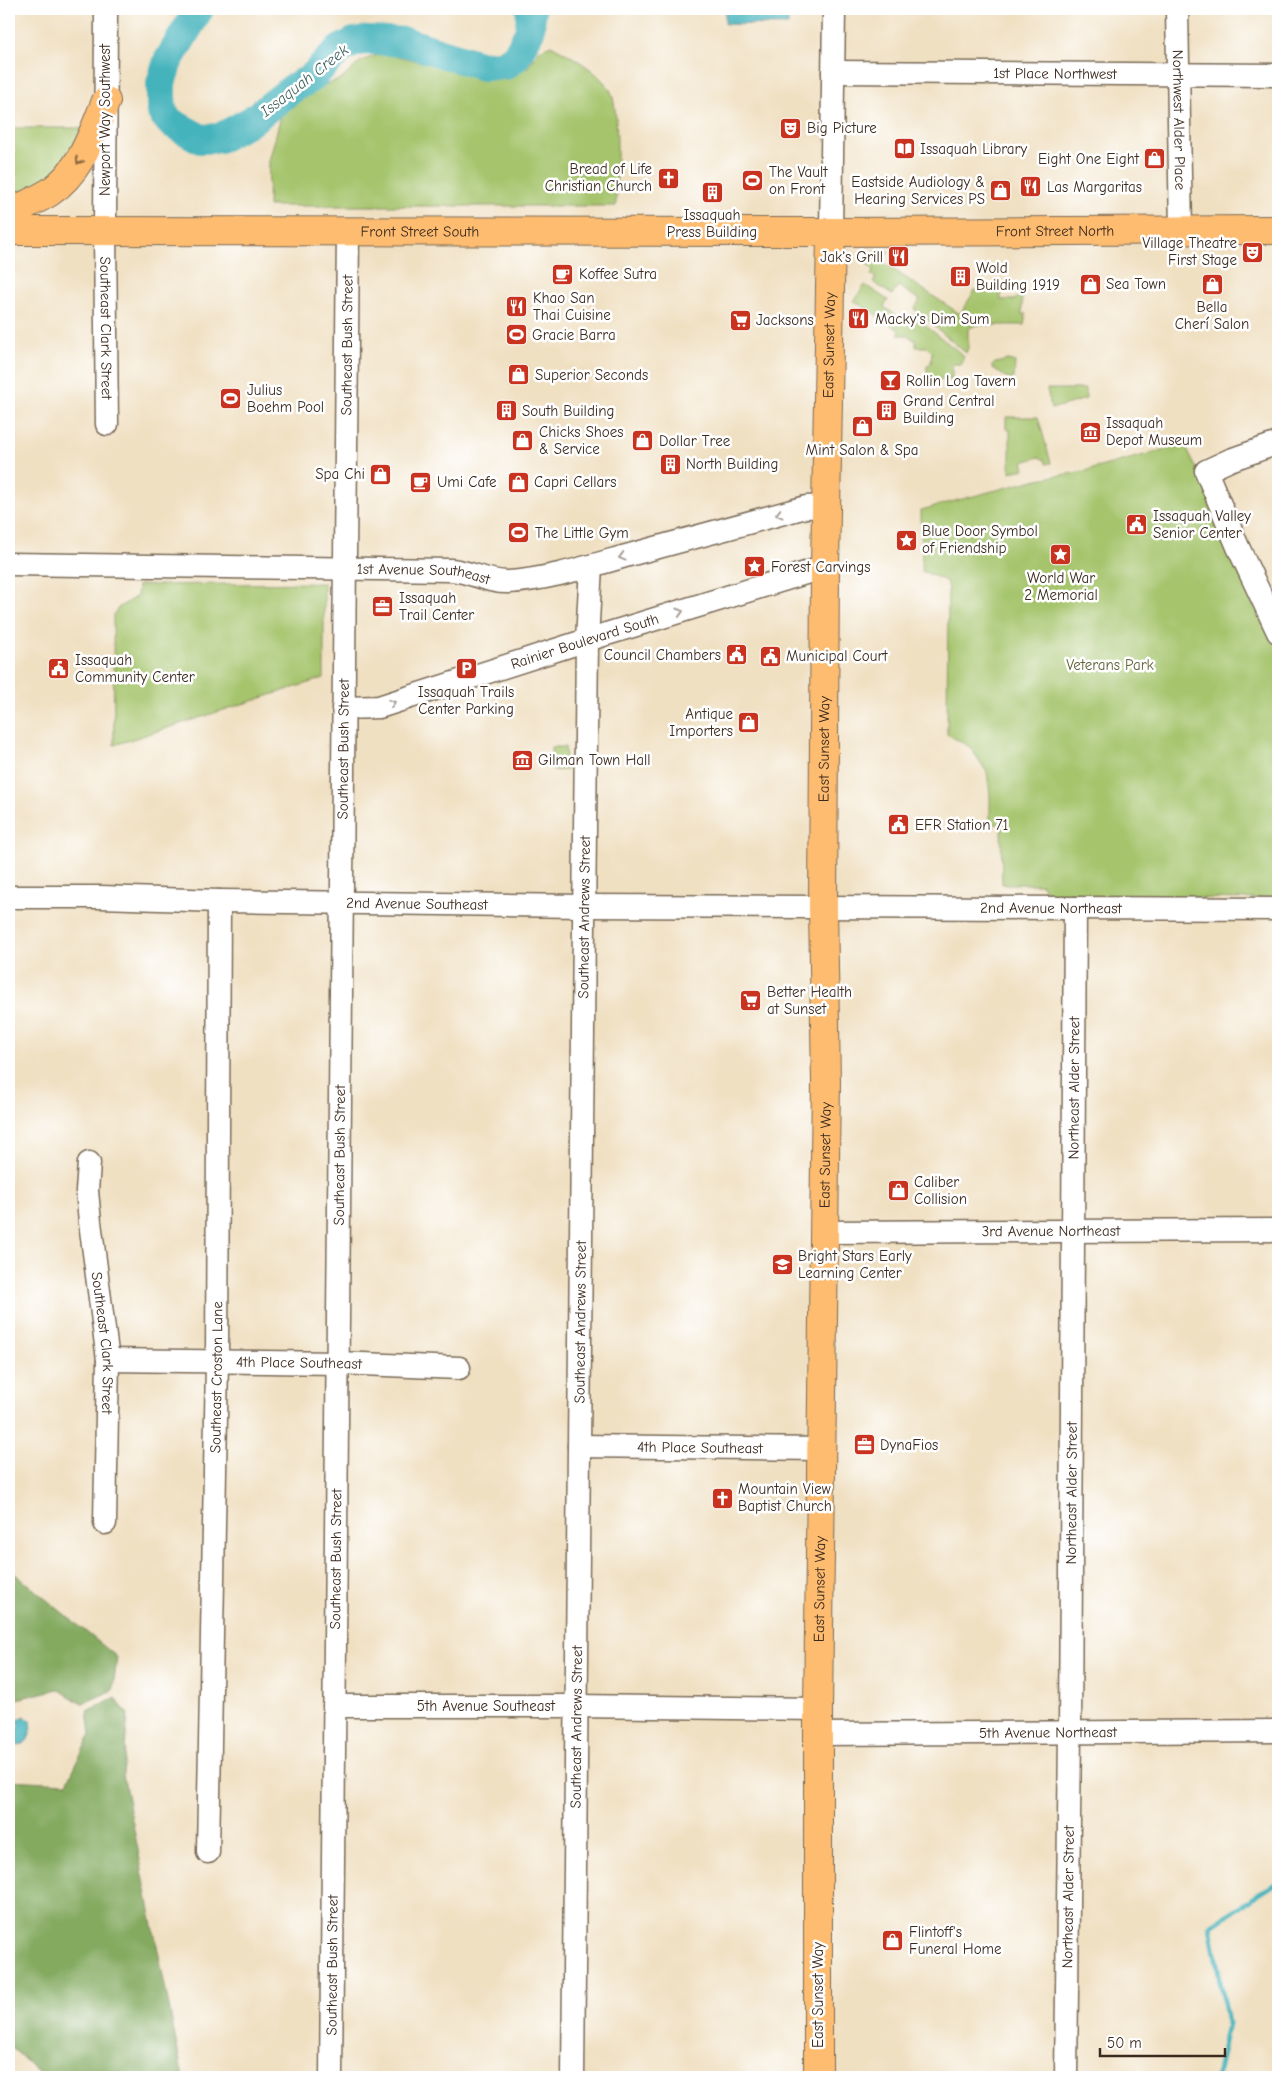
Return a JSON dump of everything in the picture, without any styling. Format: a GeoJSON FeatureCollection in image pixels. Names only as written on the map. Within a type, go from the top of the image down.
{"type":"FeatureCollection","features":[{"type":"Feature","properties":{"kind":"main road"},"geometry":{"type":"LineString","coordinates":[[9,213],[50,192],[65,180],[83,156],[106,101]]}},
{"type":"Feature","properties":{"kind":"main road","name":"Front Street North"},"geometry":{"type":"LineString","coordinates":[[831,232],[1278,230]]}},
{"type":"Feature","properties":{"kind":"main road","name":"Front Street South"},"geometry":{"type":"LineString","coordinates":[[9,231],[831,232]]}},
{"type":"Feature","properties":{"kind":"main road","name":"East Sunset Way"},"geometry":{"type":"LineString","coordinates":[[818,2077],[818,1722],[826,1082],[823,908],[831,232]]}},
{"type":"Feature","properties":{"kind":"street","name":"Newport Way Southwest"},"geometry":{"type":"LineString","coordinates":[[105,232],[106,9]]}},
{"type":"Feature","properties":{"kind":"street"},"geometry":{"type":"LineString","coordinates":[[831,232],[834,9]]}},
{"type":"Feature","properties":{"kind":"street","name":"Northwest Alder Place"},"geometry":{"type":"LineString","coordinates":[[1177,9],[1181,231]]}},
{"type":"Feature","properties":{"kind":"street","name":"1st Place Northwest"},"geometry":{"type":"LineString","coordinates":[[834,72],[1278,75]]}},
{"type":"Feature","properties":{"kind":"street","name":"Southeast Bush Street"},"geometry":{"type":"LineString","coordinates":[[331,2077],[348,231]]}},
{"type":"Feature","properties":{"kind":"street","name":"Southeast Clark Street"},"geometry":{"type":"LineString","coordinates":[[105,232],[107,424]]}},
{"type":"Feature","properties":{"kind":"street"},"geometry":{"type":"LineString","coordinates":[[1278,443],[1230,460],[1206,472],[1238,547],[1278,632]]}},
{"type":"Feature","properties":{"kind":"street","name":"1st Avenue Southeast"},"geometry":{"type":"LineString","coordinates":[[9,564],[460,570],[490,581],[509,582],[538,578],[591,566],[806,507],[827,506]]}},
{"type":"Feature","properties":{"kind":"street","name":"Southeast Andrews Street"},"geometry":{"type":"LineString","coordinates":[[573,2077],[587,640],[591,566]]}},
{"type":"Feature","properties":{"kind":"street","name":"Rainier Boulevard South"},"geometry":{"type":"LineString","coordinates":[[344,708],[379,707],[587,640],[826,567]]}},
{"type":"Feature","properties":{"kind":"street","name":"2nd Avenue Southeast"},"geometry":{"type":"LineString","coordinates":[[9,896],[219,901],[823,908]]}},
{"type":"Feature","properties":{"kind":"street","name":"Southeast Croston Lane"},"geometry":{"type":"LineString","coordinates":[[208,1852],[217,1362],[219,901]]}},
{"type":"Feature","properties":{"kind":"street","name":"2nd Avenue Northeast"},"geometry":{"type":"LineString","coordinates":[[823,908],[1278,909]]}},
{"type":"Feature","properties":{"kind":"street","name":"Northeast Alder Street"},"geometry":{"type":"LineString","coordinates":[[1066,2077],[1075,908]]}},
{"type":"Feature","properties":{"kind":"street","name":"Southeast Clark Street"},"geometry":{"type":"LineString","coordinates":[[89,1163],[87,1191],[108,1360],[105,1523]]}},
{"type":"Feature","properties":{"kind":"street","name":"3rd Avenue Northeast"},"geometry":{"type":"LineString","coordinates":[[823,1232],[1278,1230]]}},
{"type":"Feature","properties":{"kind":"street","name":"4th Place Southeast"},"geometry":{"type":"LineString","coordinates":[[108,1360],[338,1363],[459,1368]]}},
{"type":"Feature","properties":{"kind":"street","name":"4th Place Southeast"},"geometry":{"type":"LineString","coordinates":[[580,1446],[821,1449]]}},
{"type":"Feature","properties":{"kind":"street","name":"5th Avenue Southeast"},"geometry":{"type":"LineString","coordinates":[[334,1706],[576,1706],[818,1722]]}},
{"type":"Feature","properties":{"kind":"street","name":"5th Avenue Northeast"},"geometry":{"type":"LineString","coordinates":[[818,1722],[1070,1732],[1278,1730]]}},
{"type":"Feature","properties":{"kind":"green space"},"geometry":{"type":"Polygon","coordinates":[[[551,45],[590,69],[609,88],[613,97],[616,126],[616,206],[268,206],[269,161],[283,108],[321,86],[342,79],[361,61],[384,53],[486,77],[510,76],[528,67],[539,50],[551,45]]]}},
{"type":"Feature","properties":{"kind":"green space"},"geometry":{"type":"Polygon","coordinates":[[[9,128],[81,128],[68,153],[52,175],[34,188],[9,198],[9,128]]]}},
{"type":"Feature","properties":{"kind":"green space"},"geometry":{"type":"Polygon","coordinates":[[[889,251],[882,262],[960,314],[975,290],[1001,291],[1001,300],[1014,300],[1022,295],[1022,314],[1026,314],[1024,325],[976,325],[968,329],[968,348],[966,353],[914,309],[920,300],[898,286],[892,295],[873,282],[876,278],[871,275],[874,270],[866,263],[870,253],[889,251]]]}},
{"type":"Feature","properties":{"kind":"green space"},"geometry":{"type":"Polygon","coordinates":[[[865,285],[888,300],[884,307],[906,322],[911,314],[964,356],[961,364],[952,364],[952,380],[932,380],[927,375],[927,366],[931,363],[932,352],[927,347],[916,347],[916,341],[907,335],[899,335],[899,330],[854,301],[865,285]]]}},
{"type":"Feature","properties":{"kind":"green space"},"geometry":{"type":"Polygon","coordinates":[[[1009,360],[1015,362],[1014,378],[1010,380],[991,367],[995,363],[1009,360]]]}},
{"type":"Feature","properties":{"kind":"green space"},"geometry":{"type":"Polygon","coordinates":[[[1047,389],[1085,389],[1086,399],[1051,409],[1047,389]]]}},
{"type":"Feature","properties":{"kind":"green space"},"geometry":{"type":"Polygon","coordinates":[[[1006,417],[1038,417],[1051,463],[1046,464],[1045,460],[1039,457],[1023,462],[1025,469],[1010,472],[1010,430],[1006,429],[1006,417]]]}},
{"type":"Feature","properties":{"kind":"green space","name":"Veterans Park"},"geometry":{"type":"Polygon","coordinates":[[[1185,444],[1278,645],[1278,899],[1049,897],[1042,884],[1002,884],[1001,825],[990,823],[990,794],[987,772],[970,747],[947,734],[948,589],[946,581],[922,571],[921,510],[1038,479],[1085,471],[1185,444]]]}},
{"type":"Feature","properties":{"kind":"green space"},"geometry":{"type":"Polygon","coordinates":[[[324,583],[324,678],[114,745],[113,615],[118,608],[137,596],[138,585],[324,583]]]}},
{"type":"Feature","properties":{"kind":"green space"},"geometry":{"type":"Polygon","coordinates":[[[551,747],[565,747],[567,770],[552,771],[551,747]]]}},
{"type":"Feature","properties":{"kind":"green space"},"geometry":{"type":"Polygon","coordinates":[[[9,1569],[117,1657],[113,1690],[82,1704],[58,1689],[9,1701],[9,1569]]]}},
{"type":"Feature","properties":{"kind":"green space"},"geometry":{"type":"Polygon","coordinates":[[[115,1698],[128,1714],[123,1774],[183,2077],[43,2077],[9,2045],[9,1780],[67,1783],[90,1735],[87,1711],[115,1698]]]}},
{"type":"Feature","properties":{"kind":"water"},"geometry":{"type":"Polygon","coordinates":[[[725,9],[788,9],[788,25],[725,24],[725,9]]]}},
{"type":"Feature","properties":{"kind":"water"},"geometry":{"type":"Polygon","coordinates":[[[25,1716],[30,1721],[31,1729],[28,1740],[18,1746],[13,1743],[12,1737],[18,1730],[19,1719],[25,1716]]]}},
{"type":"Feature","properties":{"kind":"waterway","name":"Issaquah Creek"},"geometry":{"type":"LineString","coordinates":[[199,9],[168,61],[161,83],[161,95],[162,112],[170,122],[201,139],[220,138],[251,121],[292,89],[310,79],[339,50],[354,42],[367,40],[406,42],[483,66],[505,65],[516,57],[530,31],[531,9]]}},
{"type":"Feature","properties":{"kind":"waterway"},"geometry":{"type":"LineString","coordinates":[[1217,2077],[1228,2023],[1210,1926],[1278,1882]]}},
{"type":"Feature","properties":{"kind":"place","name":"Big Picture"},"geometry":{"type":"Point","coordinates":[791,128]}},
{"type":"Feature","properties":{"kind":"place","name":"Issaquah Library"},"geometry":{"type":"Point","coordinates":[904,149]}},
{"type":"Feature","properties":{"kind":"place","name":"Eight One Eight"},"geometry":{"type":"Point","coordinates":[1155,159]}},
{"type":"Feature","properties":{"kind":"place","name":"Bread of Life Christian Church"},"geometry":{"type":"Point","coordinates":[668,178]}},
{"type":"Feature","properties":{"kind":"place","name":"The Vault on Front"},"geometry":{"type":"Point","coordinates":[753,181]}},
{"type":"Feature","properties":{"kind":"place","name":"Las Margaritas"},"geometry":{"type":"Point","coordinates":[1031,187]}},
{"type":"Feature","properties":{"kind":"place","name":"Eastside Audiology & Hearing Services PS"},"geometry":{"type":"Point","coordinates":[1001,191]}},
{"type":"Feature","properties":{"kind":"place","name":"Issaquah Press Building"},"geometry":{"type":"Point","coordinates":[712,192]}},
{"type":"Feature","properties":{"kind":"place","name":"Village Theatre First Stage"},"geometry":{"type":"Point","coordinates":[1253,252]}},
{"type":"Feature","properties":{"kind":"place","name":"Jak's Grill"},"geometry":{"type":"Point","coordinates":[899,257]}},
{"type":"Feature","properties":{"kind":"place","name":"Koffee Sutra"},"geometry":{"type":"Point","coordinates":[563,274]}},
{"type":"Feature","properties":{"kind":"place","name":"Wold Building 1919"},"geometry":{"type":"Point","coordinates":[960,277]}},
{"type":"Feature","properties":{"kind":"place","name":"Sea Town"},"geometry":{"type":"Point","coordinates":[1090,284]}},
{"type":"Feature","properties":{"kind":"place","name":"Bella Cherí Salon"},"geometry":{"type":"Point","coordinates":[1212,284]}},
{"type":"Feature","properties":{"kind":"place","name":"Khao San Thai Cuisine"},"geometry":{"type":"Point","coordinates":[517,307]}},
{"type":"Feature","properties":{"kind":"place","name":"Macky's Dim Sum"},"geometry":{"type":"Point","coordinates":[859,319]}},
{"type":"Feature","properties":{"kind":"place","name":"Jacksons"},"geometry":{"type":"Point","coordinates":[740,320]}},
{"type":"Feature","properties":{"kind":"place","name":"Gracie Barra"},"geometry":{"type":"Point","coordinates":[516,335]}},
{"type":"Feature","properties":{"kind":"place","name":"Superior Seconds"},"geometry":{"type":"Point","coordinates":[519,375]}},
{"type":"Feature","properties":{"kind":"place","name":"Rollin Log Tavern"},"geometry":{"type":"Point","coordinates":[890,381]}},
{"type":"Feature","properties":{"kind":"place","name":"Julius Boehm Pool"},"geometry":{"type":"Point","coordinates":[231,399]}},
{"type":"Feature","properties":{"kind":"place","name":"Grand Central Building"},"geometry":{"type":"Point","coordinates":[887,410]}},
{"type":"Feature","properties":{"kind":"place","name":"South Building"},"geometry":{"type":"Point","coordinates":[506,411]}},
{"type":"Feature","properties":{"kind":"place","name":"Mint Salon & Spa"},"geometry":{"type":"Point","coordinates":[862,427]}},
{"type":"Feature","properties":{"kind":"place","name":"Issaquah Depot Museum"},"geometry":{"type":"Point","coordinates":[1090,432]}},
{"type":"Feature","properties":{"kind":"place","name":"Chicks Shoes & Service"},"geometry":{"type":"Point","coordinates":[523,441]}},
{"type":"Feature","properties":{"kind":"place","name":"Dollar Tree"},"geometry":{"type":"Point","coordinates":[643,441]}},
{"type":"Feature","properties":{"kind":"place","name":"North Building"},"geometry":{"type":"Point","coordinates":[670,464]}},
{"type":"Feature","properties":{"kind":"place","name":"Spa Chi"},"geometry":{"type":"Point","coordinates":[381,474]}},
{"type":"Feature","properties":{"kind":"place","name":"Umi Cafe"},"geometry":{"type":"Point","coordinates":[421,482]}},
{"type":"Feature","properties":{"kind":"place","name":"Capri Cellars"},"geometry":{"type":"Point","coordinates":[518,482]}},
{"type":"Feature","properties":{"kind":"place","name":"Issaquah Valley Senior Center"},"geometry":{"type":"Point","coordinates":[1137,525]}},
{"type":"Feature","properties":{"kind":"place","name":"The Little Gym"},"geometry":{"type":"Point","coordinates":[519,533]}},
{"type":"Feature","properties":{"kind":"place","name":"Blue Door Symbol of Friendship"},"geometry":{"type":"Point","coordinates":[906,540]}},
{"type":"Feature","properties":{"kind":"place","name":"World War 2 Memorial"},"geometry":{"type":"Point","coordinates":[1061,555]}},
{"type":"Feature","properties":{"kind":"place","name":"Forest Carvings"},"geometry":{"type":"Point","coordinates":[755,567]}},
{"type":"Feature","properties":{"kind":"place","name":"Issaquah Trail Center"},"geometry":{"type":"Point","coordinates":[383,607]}},
{"type":"Feature","properties":{"kind":"place","name":"Council Chambers"},"geometry":{"type":"Point","coordinates":[737,655]}},
{"type":"Feature","properties":{"kind":"place","name":"Municipal Court"},"geometry":{"type":"Point","coordinates":[770,656]}},
{"type":"Feature","properties":{"kind":"place","name":"Issaquah Community Center"},"geometry":{"type":"Point","coordinates":[59,669]}},
{"type":"Feature","properties":{"kind":"place","name":"Issaquah Trails Center Parking"},"geometry":{"type":"Point","coordinates":[466,669]}},
{"type":"Feature","properties":{"kind":"place","name":"Antique Importers"},"geometry":{"type":"Point","coordinates":[749,723]}},
{"type":"Feature","properties":{"kind":"place","name":"Gilman Town Hall"},"geometry":{"type":"Point","coordinates":[522,760]}},
{"type":"Feature","properties":{"kind":"place","name":"EFR Station 71"},"geometry":{"type":"Point","coordinates":[899,825]}},
{"type":"Feature","properties":{"kind":"place","name":"Better Health at Sunset"},"geometry":{"type":"Point","coordinates":[751,1001]}},
{"type":"Feature","properties":{"kind":"place","name":"Caliber Collision"},"geometry":{"type":"Point","coordinates":[898,1191]}},
{"type":"Feature","properties":{"kind":"place","name":"Bright Stars Early Learning Center"},"geometry":{"type":"Point","coordinates":[782,1265]}},
{"type":"Feature","properties":{"kind":"place","name":"DynaFios"},"geometry":{"type":"Point","coordinates":[864,1445]}},
{"type":"Feature","properties":{"kind":"place","name":"Mountain View Baptist Church"},"geometry":{"type":"Point","coordinates":[722,1498]}},
{"type":"Feature","properties":{"kind":"place","name":"Flintoff's Funeral Home"},"geometry":{"type":"Point","coordinates":[893,1941]}}]}
